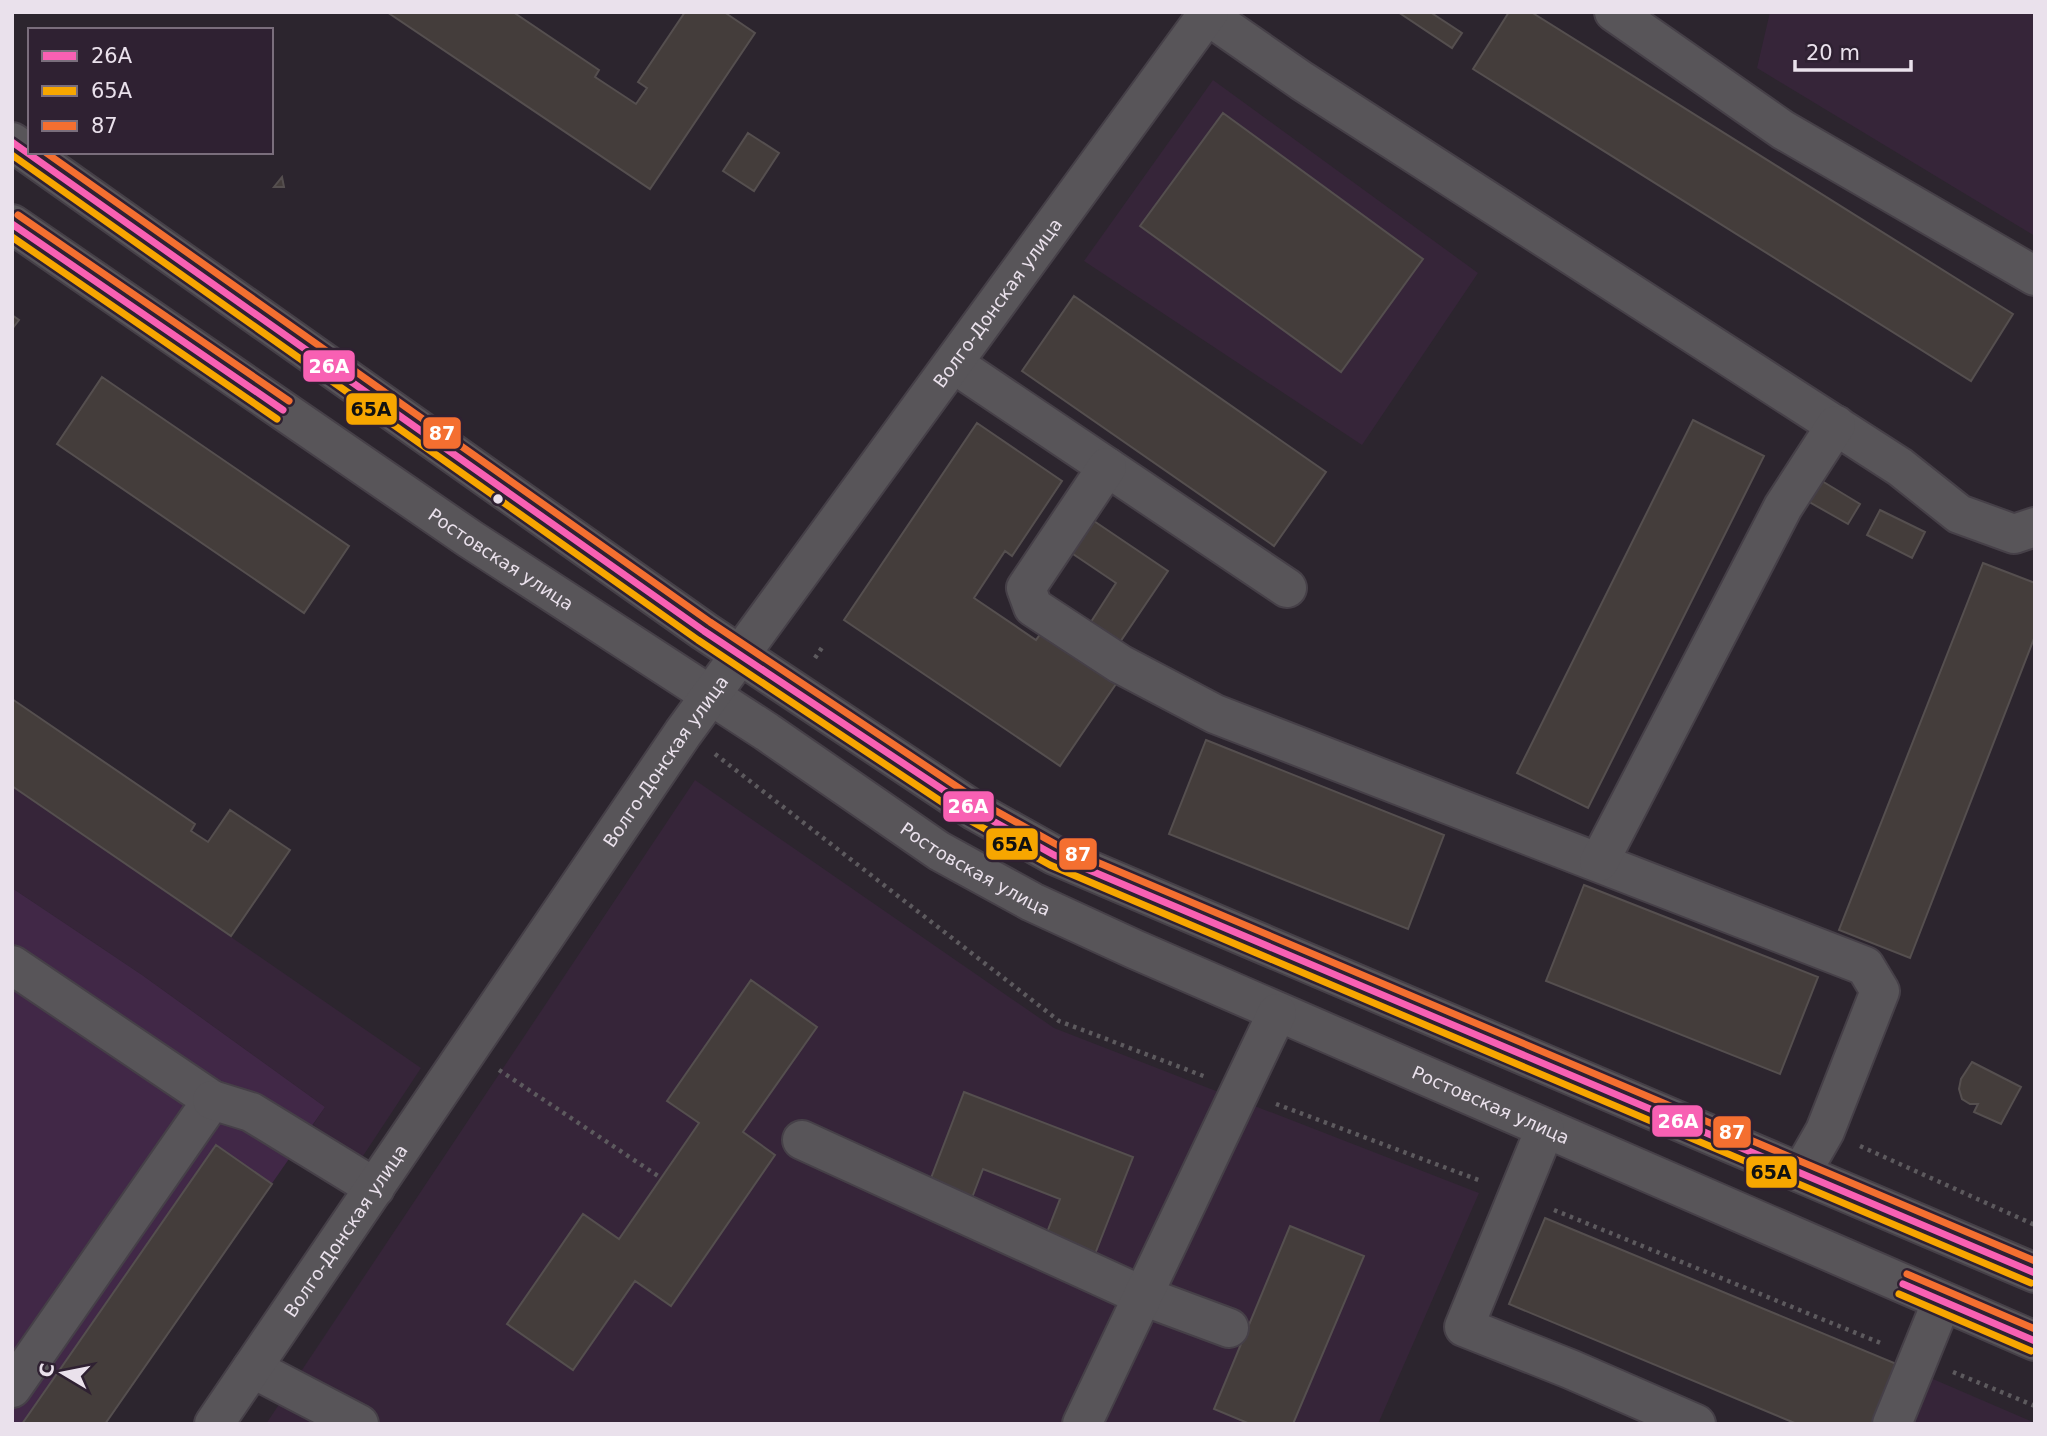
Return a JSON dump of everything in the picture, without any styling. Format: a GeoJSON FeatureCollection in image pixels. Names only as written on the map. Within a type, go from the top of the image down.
{"type":"FeatureCollection","features":[{"type":"Feature","properties":{"kind":"street"},"geometry":{"type":"LineString","coordinates":[[1614,12],[1783,130],[2035,276]]}},
{"type":"Feature","properties":{"kind":"street"},"geometry":{"type":"LineString","coordinates":[[1208,13],[1302,81],[1900,467],[1959,514],[2014,534],[2035,527]]}},
{"type":"Feature","properties":{"kind":"street","name":"Волго-Донская улица"},"geometry":{"type":"LineString","coordinates":[[214,1424],[683,733],[1208,13]]}},
{"type":"Feature","properties":{"kind":"street"},"geometry":{"type":"LineString","coordinates":[[12,142],[28,153]]}},
{"type":"Feature","properties":{"kind":"street"},"geometry":{"type":"LineString","coordinates":[[29,154],[400,418],[741,655],[975,811],[1054,855],[1801,1173],[2026,1261]]}},
{"type":"Feature","properties":{"kind":"street","name":"Ростовская улица"},"geometry":{"type":"LineString","coordinates":[[12,224],[460,532],[950,858],[1032,902],[1277,1013],[2035,1341]]}},
{"type":"Feature","properties":{"kind":"street"},"geometry":{"type":"LineString","coordinates":[[954,364],[1287,588]]}},
{"type":"Feature","properties":{"kind":"street"},"geometry":{"type":"LineString","coordinates":[[1599,862],[1783,507],[1836,425]]}},
{"type":"Feature","properties":{"kind":"street"},"geometry":{"type":"LineString","coordinates":[[1107,467],[1026,588],[1033,607],[1120,664],[1215,714],[1865,966],[1880,991],[1825,1131],[1801,1173]]}},
{"type":"Feature","properties":{"kind":"street"},"geometry":{"type":"LineString","coordinates":[[12,965],[212,1100],[251,1112],[375,1188]]}},
{"type":"Feature","properties":{"kind":"street"},"geometry":{"type":"LineString","coordinates":[[1082,1424],[1277,1013]]}},
{"type":"Feature","properties":{"kind":"street"},"geometry":{"type":"LineString","coordinates":[[12,1388],[212,1100]]}},
{"type":"Feature","properties":{"kind":"street"},"geometry":{"type":"LineString","coordinates":[[1545,1129],[1464,1327],[1570,1369],[1696,1424]]}},
{"type":"Feature","properties":{"kind":"street"},"geometry":{"type":"LineString","coordinates":[[802,1140],[1143,1296],[1229,1328]]}},
{"type":"Feature","properties":{"kind":"street"},"geometry":{"type":"LineString","coordinates":[[1892,1424],[1942,1301]]}},
{"type":"Feature","properties":{"kind":"street"},"geometry":{"type":"LineString","coordinates":[[252,1368],[359,1424]]}},
{"type":"Feature","properties":{"kind":"path"},"geometry":{"type":"LineString","coordinates":[[709,750],[1059,1021],[1517,1195],[2035,1406]]}},
{"type":"Feature","properties":{"kind":"path"},"geometry":{"type":"LineString","coordinates":[[492,1066],[661,1178]]}},
{"type":"Feature","properties":{"kind":"path"},"geometry":{"type":"LineString","coordinates":[[1825,1131],[2035,1225]]}},
{"type":"Feature","properties":{"kind":"shaded area"},"geometry":{"type":"Polygon","coordinates":[[[1770,12],[2035,12],[2035,236],[1757,68],[1770,12]]]}},
{"type":"Feature","properties":{"kind":"shaded area"},"geometry":{"type":"Polygon","coordinates":[[[1213,80],[1478,273],[1362,445],[1084,261],[1213,80]]]}},
{"type":"Feature","properties":{"kind":"shaded area"},"geometry":{"type":"Polygon","coordinates":[[[695,780],[1054,1028],[1479,1193],[1378,1424],[266,1424],[695,780]]]}},
{"type":"Feature","properties":{"kind":"shaded area"},"geometry":{"type":"Polygon","coordinates":[[[12,786],[421,1068],[361,1159],[313,1125],[325,1107],[142,975],[12,888],[12,786]]]}},
{"type":"Feature","properties":{"kind":"shaded area"},"geometry":{"type":"Polygon","coordinates":[[[12,888],[142,975],[325,1107],[105,1424],[12,1424],[12,888]]]}},
{"type":"Feature","properties":{"kind":"shaded area"},"geometry":{"type":"Polygon","coordinates":[[[1926,1376],[2035,1423],[2035,1424],[1905,1424],[1926,1376]]]}},
{"type":"Feature","properties":{"kind":"building"},"geometry":{"type":"Polygon","coordinates":[[[387,12],[513,12],[599,70],[595,77],[636,104],[647,88],[638,82],[685,12],[724,12],[755,33],[650,189],[387,12]]]}},
{"type":"Feature","properties":{"kind":"building"},"geometry":{"type":"Polygon","coordinates":[[[1398,12],[1430,12],[1462,33],[1452,48],[1398,12]]]}},
{"type":"Feature","properties":{"kind":"building"},"geometry":{"type":"Polygon","coordinates":[[[1509,12],[1531,12],[2013,314],[1971,381],[1473,69],[1509,12]]]}},
{"type":"Feature","properties":{"kind":"building"},"geometry":{"type":"Polygon","coordinates":[[[1223,113],[1423,259],[1341,372],[1140,226],[1223,113]]]}},
{"type":"Feature","properties":{"kind":"building"},"geometry":{"type":"Polygon","coordinates":[[[748,133],[779,153],[754,191],[723,171],[748,133]]]}},
{"type":"Feature","properties":{"kind":"building"},"geometry":{"type":"Polygon","coordinates":[[[282,177],[284,187],[274,187],[282,177]]]}},
{"type":"Feature","properties":{"kind":"building"},"geometry":{"type":"Polygon","coordinates":[[[1074,296],[1326,472],[1274,546],[1022,371],[1074,296]]]}},
{"type":"Feature","properties":{"kind":"building"},"geometry":{"type":"Polygon","coordinates":[[[12,315],[19,320],[12,329],[12,315]]]}},
{"type":"Feature","properties":{"kind":"building"},"geometry":{"type":"Polygon","coordinates":[[[102,377],[349,546],[304,613],[57,444],[102,377]]]}},
{"type":"Feature","properties":{"kind":"building"},"geometry":{"type":"Polygon","coordinates":[[[1693,420],[1764,456],[1588,808],[1517,773],[1693,420]]]}},
{"type":"Feature","properties":{"kind":"building"},"geometry":{"type":"Polygon","coordinates":[[[977,423],[1062,481],[1012,556],[1005,551],[974,598],[1036,640],[1043,630],[1118,681],[1060,766],[844,620],[977,423]]]}},
{"type":"Feature","properties":{"kind":"building"},"geometry":{"type":"Polygon","coordinates":[[[1817,478],[1860,504],[1848,524],[1804,499],[1817,478]]]}},
{"type":"Feature","properties":{"kind":"building"},"geometry":{"type":"Polygon","coordinates":[[[1880,510],[1925,532],[1912,558],[1867,535],[1880,510]]]}},
{"type":"Feature","properties":{"kind":"building"},"geometry":{"type":"Polygon","coordinates":[[[1091,519],[1168,571],[1118,645],[1089,625],[1116,583],[1070,552],[1091,519]]]}},
{"type":"Feature","properties":{"kind":"building"},"geometry":{"type":"Polygon","coordinates":[[[1983,563],[2035,583],[2035,636],[1910,958],[1839,930],[1983,563]]]}},
{"type":"Feature","properties":{"kind":"building"},"geometry":{"type":"Polygon","coordinates":[[[12,699],[195,824],[191,831],[208,842],[230,810],[290,850],[231,936],[12,786],[12,699]]]}},
{"type":"Feature","properties":{"kind":"building"},"geometry":{"type":"Polygon","coordinates":[[[1206,740],[1444,835],[1408,929],[1169,834],[1206,740]]]}},
{"type":"Feature","properties":{"kind":"building"},"geometry":{"type":"Polygon","coordinates":[[[1584,885],[1818,977],[1780,1074],[1546,981],[1584,885]]]}},
{"type":"Feature","properties":{"kind":"building"},"geometry":{"type":"Polygon","coordinates":[[[751,980],[817,1027],[743,1132],[775,1155],[671,1306],[635,1281],[573,1370],[507,1324],[583,1214],[619,1239],[699,1123],[667,1101],[751,980]]]}},
{"type":"Feature","properties":{"kind":"building"},"geometry":{"type":"Polygon","coordinates":[[[1972,1062],[2021,1087],[2001,1124],[1974,1112],[1978,1104],[1970,1104],[1962,1099],[1959,1089],[1961,1079],[1972,1062]]]}},
{"type":"Feature","properties":{"kind":"building"},"geometry":{"type":"Polygon","coordinates":[[[964,1092],[1133,1157],[1095,1254],[1046,1235],[1060,1199],[983,1169],[970,1203],[928,1186],[964,1092]]]}},
{"type":"Feature","properties":{"kind":"building"},"geometry":{"type":"Polygon","coordinates":[[[216,1145],[272,1184],[105,1424],[22,1424],[216,1145]]]}},
{"type":"Feature","properties":{"kind":"building"},"geometry":{"type":"Polygon","coordinates":[[[1545,1218],[1899,1365],[1875,1424],[1797,1424],[1509,1304],[1545,1218]]]}},
{"type":"Feature","properties":{"kind":"building"},"geometry":{"type":"Polygon","coordinates":[[[1290,1226],[1364,1256],[1293,1424],[1250,1424],[1214,1409],[1290,1226]]]}},
{"type":"Feature","properties":{"kind":"transit line","name":"26А"},"geometry":{"type":"LineString","coordinates":[[12,142],[28,153]]}},
{"type":"Feature","properties":{"kind":"transit line","name":"26А"},"geometry":{"type":"LineString","coordinates":[[29,154],[704,631],[975,811],[1054,855],[2035,1273]]}},
{"type":"Feature","properties":{"kind":"transit line","name":"87"},"geometry":{"type":"LineString","coordinates":[[48,154],[710,622],[980,802],[1059,846],[2035,1261]]}},
{"type":"Feature","properties":{"kind":"transit line","name":"65А"},"geometry":{"type":"LineString","coordinates":[[12,155],[698,640],[969,820],[1050,865],[2031,1283]]}},
{"type":"Feature","properties":{"kind":"transit line","name":"87"},"geometry":{"type":"LineString","coordinates":[[18,215],[289,401]]}},
{"type":"Feature","properties":{"kind":"transit line","name":"26А"},"geometry":{"type":"LineString","coordinates":[[12,224],[283,410]]}},
{"type":"Feature","properties":{"kind":"transit line","name":"65А"},"geometry":{"type":"LineString","coordinates":[[12,237],[277,419]]}},
{"type":"Feature","properties":{"kind":"transit line","name":"87"},"geometry":{"type":"LineString","coordinates":[[1907,1274],[2035,1329]]}},
{"type":"Feature","properties":{"kind":"transit line","name":"26А"},"geometry":{"type":"LineString","coordinates":[[1903,1284],[2035,1341]]}},
{"type":"Feature","properties":{"kind":"transit line","name":"65А"},"geometry":{"type":"LineString","coordinates":[[1899,1294],[2031,1351]]}}]}
